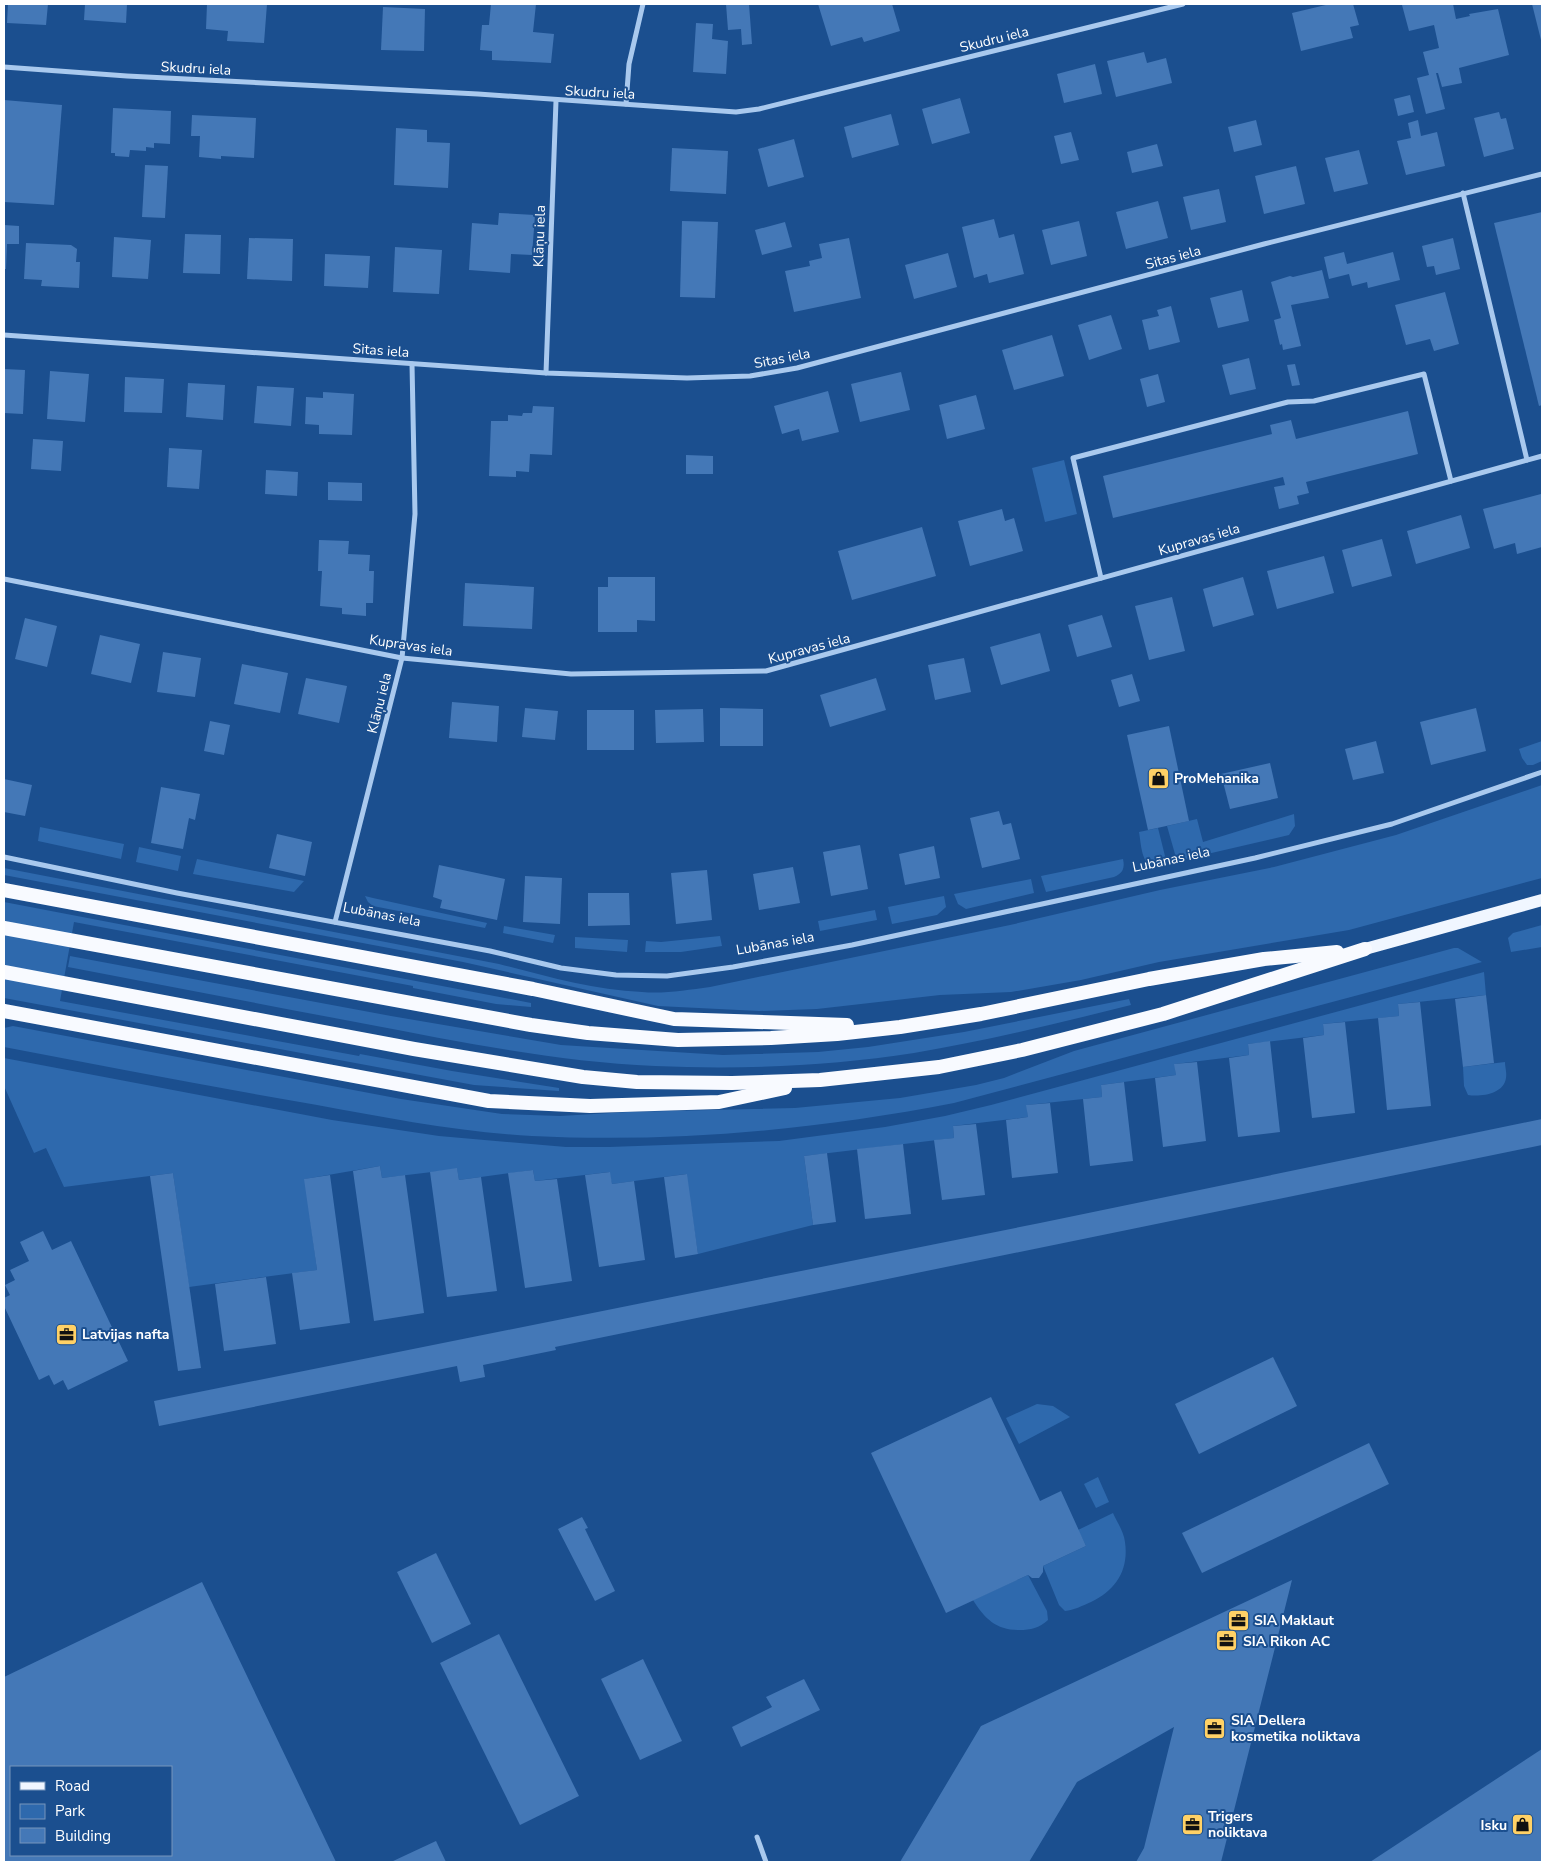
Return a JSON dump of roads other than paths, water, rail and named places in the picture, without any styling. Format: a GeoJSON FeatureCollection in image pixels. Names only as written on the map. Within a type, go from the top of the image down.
{"type":"FeatureCollection","features":[{"type":"Feature","properties":{"kind":"highway"},"geometry":{"type":"LineString","coordinates":[[4,890],[418,967],[674,1019],[900,1027]]}},
{"type":"Feature","properties":{"kind":"highway"},"geometry":{"type":"LineString","coordinates":[[4,928],[446,1011],[588,1033],[678,1040],[771,1038],[900,1027],[1264,959],[1365,949]]}},
{"type":"Feature","properties":{"kind":"highway"},"geometry":{"type":"LineString","coordinates":[[4,972],[414,1049],[583,1077],[637,1082],[732,1083],[820,1080],[939,1067],[1022,1050],[1163,1014],[1365,949]]}},
{"type":"Feature","properties":{"kind":"highway"},"geometry":{"type":"LineString","coordinates":[[4,1010],[489,1102],[590,1106],[719,1102],[820,1080]]}},
{"type":"Feature","properties":{"kind":"main road"},"geometry":{"type":"LineString","coordinates":[[1365,949],[1542,900]]}},
{"type":"Feature","properties":{"kind":"street"},"geometry":{"type":"LineString","coordinates":[[626,104],[629,64],[643,4]]}},
{"type":"Feature","properties":{"kind":"street","name":"Skudru iela"},"geometry":{"type":"LineString","coordinates":[[4,67],[127,76],[478,94],[556,101],[736,112],[759,109],[1184,4]]}},
{"type":"Feature","properties":{"kind":"street","name":"Klāņu iela"},"geometry":{"type":"LineString","coordinates":[[546,373],[556,101]]}},
{"type":"Feature","properties":{"kind":"street","name":"Sitas iela"},"geometry":{"type":"LineString","coordinates":[[4,335],[546,373],[687,378],[750,376],[797,368],[1463,193],[1542,174]]}},
{"type":"Feature","properties":{"kind":"street"},"geometry":{"type":"LineString","coordinates":[[1463,193],[1527,460]]}},
{"type":"Feature","properties":{"kind":"street","name":"Klāņu iela"},"geometry":{"type":"LineString","coordinates":[[335,922],[402,658],[415,514],[412,364]]}},
{"type":"Feature","properties":{"kind":"street"},"geometry":{"type":"LineString","coordinates":[[1101,578],[1073,458],[1288,402],[1314,400],[1424,374],[1451,481]]}},
{"type":"Feature","properties":{"kind":"street","name":"Kupravas iela"},"geometry":{"type":"LineString","coordinates":[[4,579],[402,658],[571,674],[766,671],[1542,456]]}},
{"type":"Feature","properties":{"kind":"street","name":"Lubānas iela"},"geometry":{"type":"LineString","coordinates":[[4,857],[177,893],[490,951],[560,968],[607,974],[667,976],[716,970],[852,945],[1254,858],[1392,824],[1542,772]]}},
{"type":"Feature","properties":{"kind":"street"},"geometry":{"type":"LineString","coordinates":[[757,1837],[766,1862]]}},
{"type":"Feature","properties":{"kind":"place","name":"ProMehanika"},"geometry":{"type":"Point","coordinates":[1158,778]}},
{"type":"Feature","properties":{"kind":"place","name":"Latvijas nafta"},"geometry":{"type":"Point","coordinates":[66,1334]}},
{"type":"Feature","properties":{"kind":"place","name":"SIA Maklaut"},"geometry":{"type":"Point","coordinates":[1238,1620]}},
{"type":"Feature","properties":{"kind":"place","name":"SIA Rikon AC"},"geometry":{"type":"Point","coordinates":[1227,1641]}},
{"type":"Feature","properties":{"kind":"place","name":"SIA Dellera kosmetika noliktava"},"geometry":{"type":"Point","coordinates":[1215,1728]}},
{"type":"Feature","properties":{"kind":"place","name":"Trigers noliktava"},"geometry":{"type":"Point","coordinates":[1192,1824]}},
{"type":"Feature","properties":{"kind":"place","name":"Isku"},"geometry":{"type":"Point","coordinates":[1523,1825]}}]}
